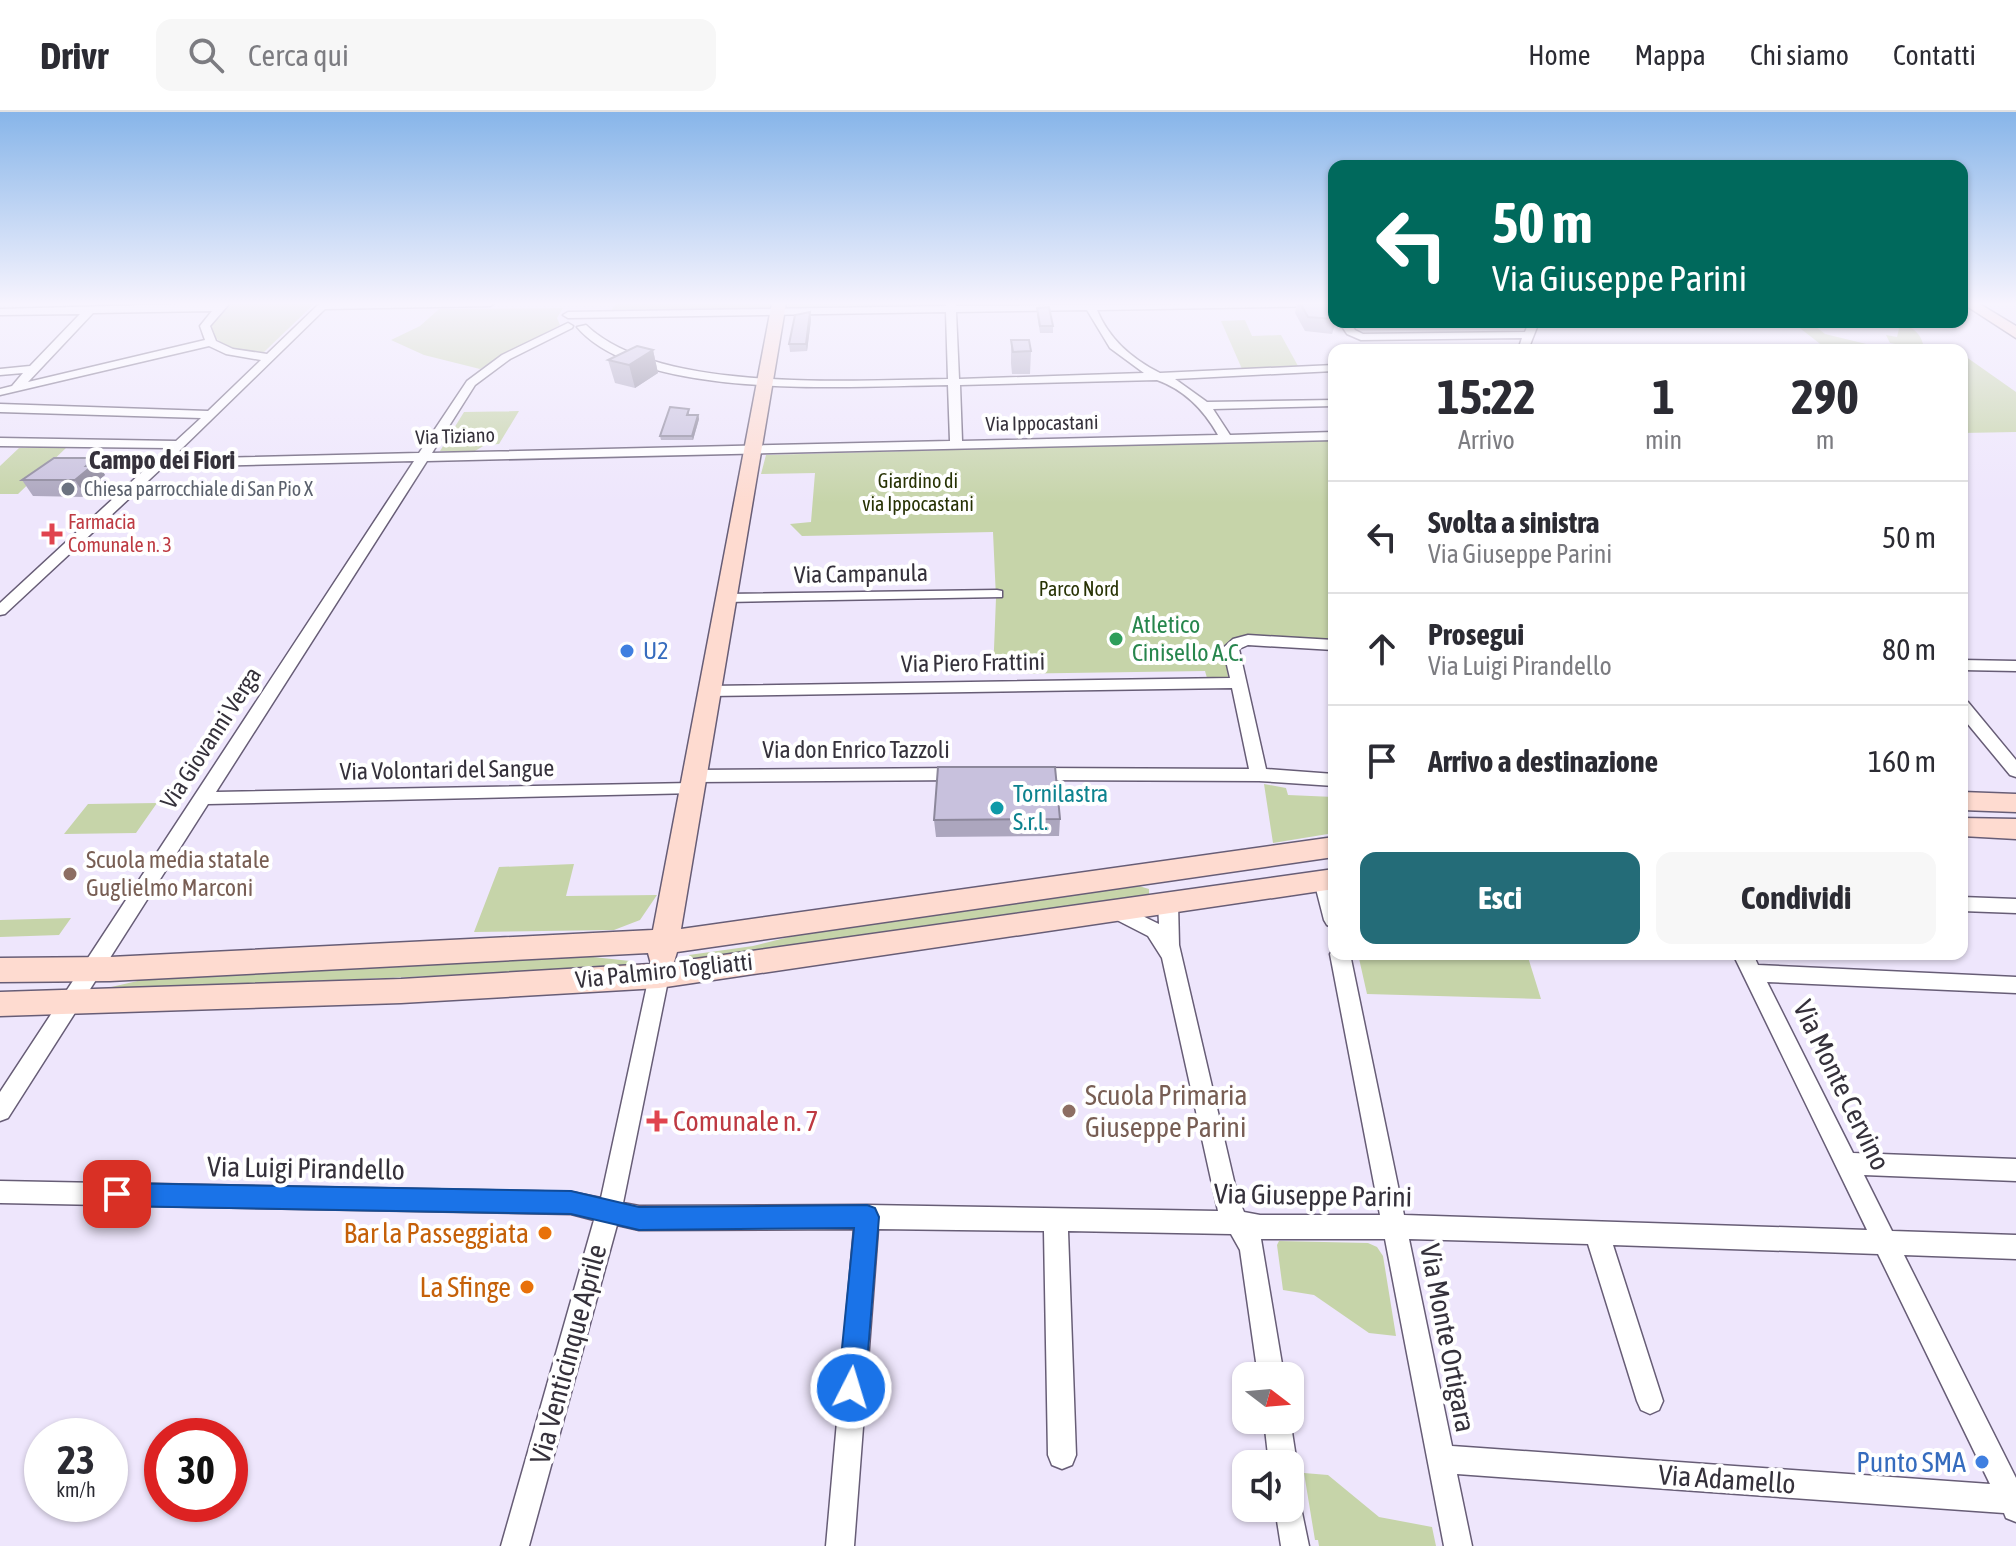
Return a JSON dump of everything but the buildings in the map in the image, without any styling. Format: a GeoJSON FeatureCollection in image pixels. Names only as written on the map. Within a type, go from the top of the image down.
{"type":"FeatureCollection","features":[{"type":"Feature","properties":{"kind":"street"},"geometry":{"type":"LineString","coordinates":[[0,372],[22,370]]}},
{"type":"Feature","properties":{"kind":"street"},"geometry":{"type":"LineString","coordinates":[[0,406],[31,370]]}},
{"type":"Feature","properties":{"kind":"street"},"geometry":{"type":"LineString","coordinates":[[0,392],[92,370]]}},
{"type":"Feature","properties":{"kind":"street"},"geometry":{"type":"LineString","coordinates":[[0,611],[258,370]]}},
{"type":"Feature","properties":{"kind":"street","name":"Via Giovanni Verga"},"geometry":{"type":"LineString","coordinates":[[0,1111],[465,392],[471,383],[489,370]]}},
{"type":"Feature","properties":{"kind":"street"},"geometry":{"type":"LineString","coordinates":[[678,370],[762,388],[1162,377],[1297,370]]}},
{"type":"Feature","properties":{"kind":"street","name":"Via Venticinque Aprile"},"geometry":{"type":"LineString","coordinates":[[515,1546],[609,1213],[659,976],[765,370]]}},
{"type":"Feature","properties":{"kind":"street"},"geometry":{"type":"LineString","coordinates":[[954,370],[956,445]]}},
{"type":"Feature","properties":{"kind":"street"},"geometry":{"type":"LineString","coordinates":[[1147,370],[1176,383],[1206,406],[1226,439]]}},
{"type":"Feature","properties":{"kind":"street"},"geometry":{"type":"LineString","coordinates":[[1206,406],[1328,403]]}},
{"type":"Feature","properties":{"kind":"street"},"geometry":{"type":"LineString","coordinates":[[0,406],[211,415]]}},
{"type":"Feature","properties":{"kind":"street","name":"Via Ippocastani"},"geometry":{"type":"LineString","coordinates":[[752,450],[1328,436]]}},
{"type":"Feature","properties":{"kind":"street"},"geometry":{"type":"LineString","coordinates":[[0,442],[179,445]]}},
{"type":"Feature","properties":{"kind":"street","name":"Via Tiziano"},"geometry":{"type":"LineString","coordinates":[[160,463],[752,450]]}},
{"type":"Feature","properties":{"kind":"street"},"geometry":{"type":"LineString","coordinates":[[3,586],[27,585]]}},
{"type":"Feature","properties":{"kind":"street","name":"Via Campanula"},"geometry":{"type":"LineString","coordinates":[[726,598],[997,594]]}},
{"type":"Feature","properties":{"kind":"street"},"geometry":{"type":"LineString","coordinates":[[1259,775],[1231,648],[1238,642],[1328,645]]}},
{"type":"Feature","properties":{"kind":"street"},"geometry":{"type":"LineString","coordinates":[[1968,665],[2016,666]]}},
{"type":"Feature","properties":{"kind":"street","name":"Via Piero Frattini"},"geometry":{"type":"LineString","coordinates":[[709,691],[1238,683]]}},
{"type":"Feature","properties":{"kind":"street"},"geometry":{"type":"LineString","coordinates":[[1968,713],[2016,771]]}},
{"type":"Feature","properties":{"kind":"street","name":"Via don Enrico Tazzoli"},"geometry":{"type":"LineString","coordinates":[[692,783],[979,774]]}},
{"type":"Feature","properties":{"kind":"street"},"geometry":{"type":"LineString","coordinates":[[1010,774],[1259,775],[1328,780]]}},
{"type":"Feature","properties":{"kind":"street","name":"Via Volontari del Sangue"},"geometry":{"type":"LineString","coordinates":[[204,798],[692,783]]}},
{"type":"Feature","properties":{"kind":"street"},"geometry":{"type":"LineString","coordinates":[[1968,801],[2016,803]]}},
{"type":"Feature","properties":{"kind":"street"},"geometry":{"type":"LineString","coordinates":[[1968,827],[2016,829]]}},
{"type":"Feature","properties":{"kind":"street","name":"Via Palmiro Togliatti"},"geometry":{"type":"LineString","coordinates":[[0,970],[92,970],[664,942],[1225,865],[1328,848]]}},
{"type":"Feature","properties":{"kind":"street"},"geometry":{"type":"LineString","coordinates":[[1225,865],[1176,887],[1168,903],[1168,937],[1226,1198],[1252,1247],[1269,1362]]}},
{"type":"Feature","properties":{"kind":"street","name":"Via Palmiro Togliatti"},"geometry":{"type":"LineString","coordinates":[[1225,865],[1305,869],[1328,880]]}},
{"type":"Feature","properties":{"kind":"street","name":"Via Palmiro Togliatti"},"geometry":{"type":"LineString","coordinates":[[0,1004],[401,991],[659,976],[1328,880]]}},
{"type":"Feature","properties":{"kind":"street"},"geometry":{"type":"LineString","coordinates":[[1968,904],[2016,906]]}},
{"type":"Feature","properties":{"kind":"street"},"geometry":{"type":"LineString","coordinates":[[1116,911],[1155,931],[1174,965]]}},
{"type":"Feature","properties":{"kind":"street","name":"Via Monte Ortigara"},"geometry":{"type":"LineString","coordinates":[[1341,960],[1458,1546]]}},
{"type":"Feature","properties":{"kind":"street"},"geometry":{"type":"LineString","coordinates":[[1748,964],[2016,985]]}},
{"type":"Feature","properties":{"kind":"street","name":"Via Monte Cervino"},"geometry":{"type":"LineString","coordinates":[[1748,964],[2012,1494]]}},
{"type":"Feature","properties":{"kind":"street"},"geometry":{"type":"LineString","coordinates":[[1848,1164],[2016,1170]]}},
{"type":"Feature","properties":{"kind":"street","name":"Via Luigi Pirandello"},"geometry":{"type":"LineString","coordinates":[[0,1192],[571,1203],[591,1205],[609,1213]]}},
{"type":"Feature","properties":{"kind":"street","name":"Via Giuseppe Parini"},"geometry":{"type":"LineString","coordinates":[[609,1213],[639,1218],[867,1217],[1238,1223],[1260,1227],[1395,1227],[2016,1247]]}},
{"type":"Feature","properties":{"kind":"street"},"geometry":{"type":"LineString","coordinates":[[840,1546],[867,1217]]}},
{"type":"Feature","properties":{"kind":"street"},"geometry":{"type":"LineString","coordinates":[[1056,1220],[1062,1455]]}},
{"type":"Feature","properties":{"kind":"street"},"geometry":{"type":"LineString","coordinates":[[1597,1233],[1650,1401]]}},
{"type":"Feature","properties":{"kind":"street","name":"Via Adamello"},"geometry":{"type":"LineString","coordinates":[[1441,1459],[2012,1494]]}},
{"type":"Feature","properties":{"kind":"street"},"geometry":{"type":"LineString","coordinates":[[1291,1522],[1295,1546]]}},
{"type":"Feature","properties":{"kind":"green space"},"geometry":{"type":"Polygon","coordinates":[[[1968,370],[1985,370],[2016,392],[2016,432],[1968,433],[1968,370]]]}},
{"type":"Feature","properties":{"kind":"green space"},"geometry":{"type":"Polygon","coordinates":[[[519,411],[499,444],[485,445],[475,451],[440,451],[464,412],[519,411]]]}},
{"type":"Feature","properties":{"kind":"green space"},"geometry":{"type":"Polygon","coordinates":[[[1328,439],[1328,639],[1246,635],[1225,647],[1228,677],[1207,678],[1205,671],[993,674],[996,598],[993,532],[802,536],[790,524],[811,522],[815,473],[761,474],[766,455],[1328,439]]]}},
{"type":"Feature","properties":{"kind":"green space"},"geometry":{"type":"Polygon","coordinates":[[[67,447],[18,494],[0,494],[0,466],[19,448],[67,447]]]}},
{"type":"Feature","properties":{"kind":"green space"},"geometry":{"type":"Polygon","coordinates":[[[1264,784],[1286,788],[1288,795],[1328,797],[1328,834],[1273,843],[1264,784]]]}},
{"type":"Feature","properties":{"kind":"green space"},"geometry":{"type":"Polygon","coordinates":[[[157,803],[136,833],[64,834],[88,804],[157,803]]]}},
{"type":"Feature","properties":{"kind":"green space"},"geometry":{"type":"Polygon","coordinates":[[[574,864],[566,896],[657,895],[640,920],[614,930],[474,932],[499,867],[574,864]]]}},
{"type":"Feature","properties":{"kind":"green space"},"geometry":{"type":"Polygon","coordinates":[[[1139,886],[1149,889],[1149,895],[688,963],[689,955],[753,946],[813,931],[1139,886]]]}},
{"type":"Feature","properties":{"kind":"green space"},"geometry":{"type":"Polygon","coordinates":[[[71,918],[59,935],[0,937],[0,920],[71,918]]]}},
{"type":"Feature","properties":{"kind":"green space"},"geometry":{"type":"Polygon","coordinates":[[[584,956],[630,961],[627,968],[98,990],[142,980],[584,956]]]}},
{"type":"Feature","properties":{"kind":"green space"},"geometry":{"type":"Polygon","coordinates":[[[1359,960],[1529,960],[1541,999],[1367,994],[1359,960]]]}},
{"type":"Feature","properties":{"kind":"green space"},"geometry":{"type":"Polygon","coordinates":[[[1279,1241],[1368,1243],[1377,1247],[1383,1256],[1396,1336],[1369,1333],[1314,1295],[1283,1290],[1279,1241]]]}},
{"type":"Feature","properties":{"kind":"green space"},"geometry":{"type":"Polygon","coordinates":[[[1304,1473],[1328,1475],[1379,1517],[1432,1527],[1436,1546],[1319,1546],[1318,1540],[1315,1540],[1304,1473]]]}},
{"type":"Feature","properties":{"kind":"place","name":"Chiesa parrocchiale di San Pio X"},"geometry":{"type":"Point","coordinates":[68,489]}},
{"type":"Feature","properties":{"kind":"place","name":"Farmacia Comunale n. 3"},"geometry":{"type":"Point","coordinates":[52,534]}},
{"type":"Feature","properties":{"kind":"place","name":"Atletico Cinisello A.C."},"geometry":{"type":"Point","coordinates":[1116,639]}},
{"type":"Feature","properties":{"kind":"place","name":"U2"},"geometry":{"type":"Point","coordinates":[627,651]}},
{"type":"Feature","properties":{"kind":"place","name":"Tornilastra S.r.l."},"geometry":{"type":"Point","coordinates":[997,808]}},
{"type":"Feature","properties":{"kind":"place","name":"Scuola media statale Guglielmo Marconi"},"geometry":{"type":"Point","coordinates":[70,874]}},
{"type":"Feature","properties":{"kind":"place","name":"Scuola Primaria Giuseppe Parini"},"geometry":{"type":"Point","coordinates":[1069,1111]}},
{"type":"Feature","properties":{"kind":"place","name":"Comunale n. 7"},"geometry":{"type":"Point","coordinates":[657,1121]}},
{"type":"Feature","properties":{"kind":"place","name":"Bar la Passeggiata"},"geometry":{"type":"Point","coordinates":[545,1233]}},
{"type":"Feature","properties":{"kind":"place","name":"La Sfinge"},"geometry":{"type":"Point","coordinates":[527,1287]}},
{"type":"Feature","properties":{"kind":"place","name":"Punto SMA"},"geometry":{"type":"Point","coordinates":[1982,1462]}},
{"type":"Feature","properties":{"kind":"district","name":"Campo dei Fiori"},"geometry":{"type":"Point","coordinates":[162,460]}},
{"type":"Feature","properties":{"kind":"route"},"geometry":{"type":"LineString","coordinates":[[117,1194],[571,1203],[591,1205],[626,1218],[867,1217],[851,1388]]}},
{"type":"Feature","properties":{"kind":"park label","name":"Giardino di via Ippocastani"},"geometry":{"type":"Point","coordinates":[918,492]}},
{"type":"Feature","properties":{"kind":"park label","name":"Parco Nord"},"geometry":{"type":"Point","coordinates":[1079,589]}}]}
